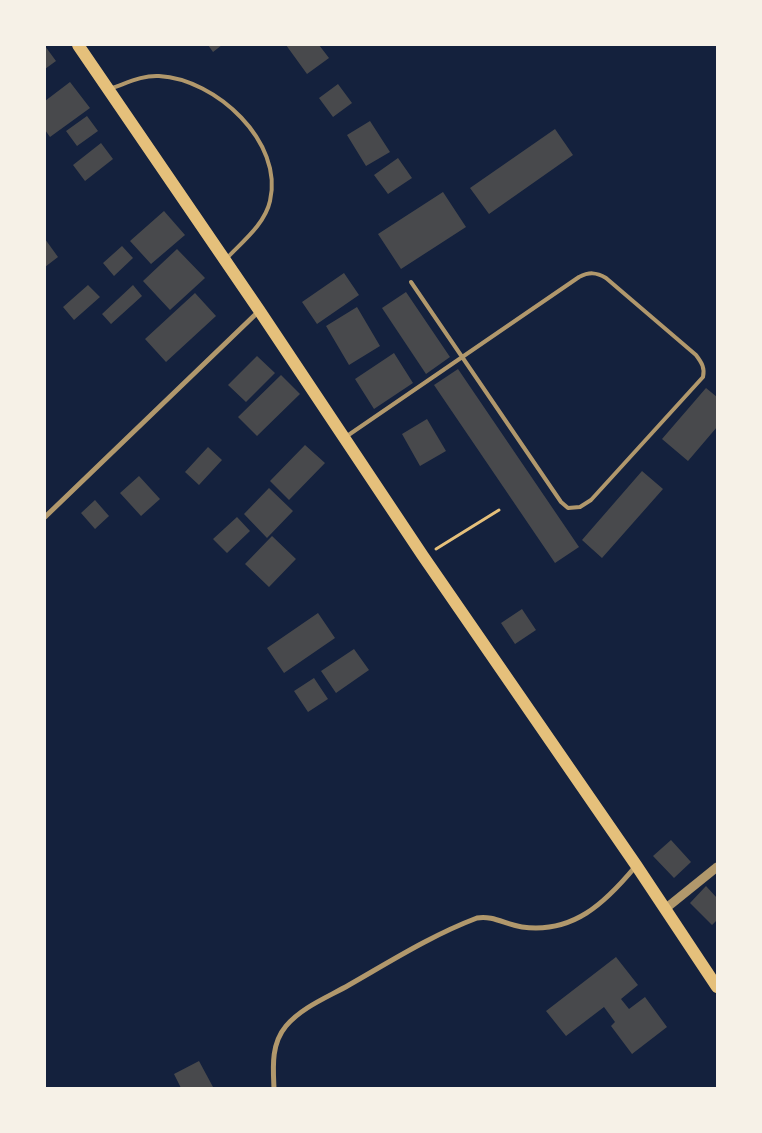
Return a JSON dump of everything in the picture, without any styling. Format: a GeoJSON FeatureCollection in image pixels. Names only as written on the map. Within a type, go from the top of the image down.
{"type":"FeatureCollection","features":[{"type":"Feature","properties":{"kind":"main road"},"geometry":{"type":"LineString","coordinates":[[78,45],[636,865],[717,988]]}},
{"type":"Feature","properties":{"kind":"street"},"geometry":{"type":"LineString","coordinates":[[45,517],[259,310]]}},
{"type":"Feature","properties":{"kind":"street"},"geometry":{"type":"LineString","coordinates":[[274,1088],[273,1061],[276,1042],[286,1026],[305,1010],[420,944],[477,918],[485,917],[516,926],[539,928],[554,926],[580,917],[607,898],[636,865]]}},
{"type":"Feature","properties":{"kind":"street"},"geometry":{"type":"LineString","coordinates":[[664,908],[717,867]]}},
{"type":"Feature","properties":{"kind":"lane"},"geometry":{"type":"LineString","coordinates":[[108,89],[136,80],[158,76],[179,79],[200,86],[220,98],[235,111],[260,144],[268,162],[273,182],[270,203],[252,232],[225,260]]}},
{"type":"Feature","properties":{"kind":"lane"},"geometry":{"type":"LineString","coordinates":[[345,438],[462,358],[579,278],[587,273],[597,273],[606,278],[696,355],[702,363],[703,377],[591,500],[580,507],[568,508],[561,502],[462,358],[411,282]]}},
{"type":"Feature","properties":{"kind":"path"},"geometry":{"type":"LineString","coordinates":[[424,556],[499,510]]}},
{"type":"Feature","properties":{"kind":"building"},"geometry":{"type":"Polygon","coordinates":[[[208,45],[222,45],[213,52],[208,45]]]}},
{"type":"Feature","properties":{"kind":"building"},"geometry":{"type":"Polygon","coordinates":[[[286,45],[319,45],[329,58],[307,74],[286,45]]]}},
{"type":"Feature","properties":{"kind":"building"},"geometry":{"type":"Polygon","coordinates":[[[45,46],[56,61],[45,69],[45,46]]]}},
{"type":"Feature","properties":{"kind":"building"},"geometry":{"type":"Polygon","coordinates":[[[70,82],[90,108],[50,137],[45,130],[45,101],[70,82]]]}},
{"type":"Feature","properties":{"kind":"building"},"geometry":{"type":"Polygon","coordinates":[[[338,84],[352,103],[333,117],[319,98],[338,84]]]}},
{"type":"Feature","properties":{"kind":"building"},"geometry":{"type":"Polygon","coordinates":[[[87,116],[98,131],[77,146],[66,131],[87,116]]]}},
{"type":"Feature","properties":{"kind":"building"},"geometry":{"type":"Polygon","coordinates":[[[370,121],[390,152],[366,166],[347,135],[370,121]]]}},
{"type":"Feature","properties":{"kind":"building"},"geometry":{"type":"Polygon","coordinates":[[[555,129],[573,155],[489,214],[470,188],[555,129]]]}},
{"type":"Feature","properties":{"kind":"building"},"geometry":{"type":"Polygon","coordinates":[[[101,143],[113,159],[85,181],[73,165],[101,143]]]}},
{"type":"Feature","properties":{"kind":"building"},"geometry":{"type":"Polygon","coordinates":[[[398,158],[412,178],[388,194],[374,175],[398,158]]]}},
{"type":"Feature","properties":{"kind":"building"},"geometry":{"type":"Polygon","coordinates":[[[443,192],[466,227],[401,269],[378,234],[443,192]]]}},
{"type":"Feature","properties":{"kind":"building"},"geometry":{"type":"Polygon","coordinates":[[[164,211],[185,235],[151,264],[130,241],[164,211]]]}},
{"type":"Feature","properties":{"kind":"building"},"geometry":{"type":"Polygon","coordinates":[[[45,239],[58,257],[45,267],[45,239]]]}},
{"type":"Feature","properties":{"kind":"building"},"geometry":{"type":"Polygon","coordinates":[[[122,246],[133,258],[114,276],[103,263],[122,246]]]}},
{"type":"Feature","properties":{"kind":"building"},"geometry":{"type":"Polygon","coordinates":[[[177,249],[205,278],[170,310],[143,281],[177,249]]]}},
{"type":"Feature","properties":{"kind":"building"},"geometry":{"type":"Polygon","coordinates":[[[344,273],[359,295],[317,324],[302,302],[344,273]]]}},
{"type":"Feature","properties":{"kind":"building"},"geometry":{"type":"Polygon","coordinates":[[[88,285],[100,297],[74,320],[63,307],[88,285]]]}},
{"type":"Feature","properties":{"kind":"building"},"geometry":{"type":"Polygon","coordinates":[[[133,285],[142,296],[111,324],[102,314],[133,285]]]}},
{"type":"Feature","properties":{"kind":"building"},"geometry":{"type":"Polygon","coordinates":[[[406,292],[450,357],[426,374],[382,308],[406,292]]]}},
{"type":"Feature","properties":{"kind":"building"},"geometry":{"type":"Polygon","coordinates":[[[195,293],[216,316],[166,362],[145,339],[195,293]]]}},
{"type":"Feature","properties":{"kind":"building"},"geometry":{"type":"Polygon","coordinates":[[[357,307],[380,346],[349,365],[326,326],[357,307]]]}},
{"type":"Feature","properties":{"kind":"building"},"geometry":{"type":"Polygon","coordinates":[[[394,353],[413,383],[374,409],[355,379],[394,353]]]}},
{"type":"Feature","properties":{"kind":"building"},"geometry":{"type":"Polygon","coordinates":[[[257,356],[275,373],[246,402],[228,385],[257,356]]]}},
{"type":"Feature","properties":{"kind":"building"},"geometry":{"type":"Polygon","coordinates":[[[458,369],[579,547],[555,563],[434,385],[458,369]]]}},
{"type":"Feature","properties":{"kind":"building"},"geometry":{"type":"Polygon","coordinates":[[[281,375],[300,394],[257,436],[238,417],[281,375]]]}},
{"type":"Feature","properties":{"kind":"building"},"geometry":{"type":"Polygon","coordinates":[[[706,388],[717,397],[717,427],[688,461],[662,439],[706,388]]]}},
{"type":"Feature","properties":{"kind":"building"},"geometry":{"type":"Polygon","coordinates":[[[427,419],[446,451],[420,466],[402,434],[427,419]]]}},
{"type":"Feature","properties":{"kind":"building"},"geometry":{"type":"Polygon","coordinates":[[[305,445],[325,463],[289,500],[270,481],[305,445]]]}},
{"type":"Feature","properties":{"kind":"building"},"geometry":{"type":"Polygon","coordinates":[[[208,447],[222,460],[199,485],[185,472],[208,447]]]}},
{"type":"Feature","properties":{"kind":"building"},"geometry":{"type":"Polygon","coordinates":[[[642,471],[663,489],[602,558],[582,540],[642,471]]]}},
{"type":"Feature","properties":{"kind":"building"},"geometry":{"type":"Polygon","coordinates":[[[139,476],[160,499],[141,516],[120,493],[139,476]]]}},
{"type":"Feature","properties":{"kind":"building"},"geometry":{"type":"Polygon","coordinates":[[[269,488],[293,511],[267,538],[244,514],[269,488]]]}},
{"type":"Feature","properties":{"kind":"building"},"geometry":{"type":"Polygon","coordinates":[[[95,500],[109,516],[95,529],[81,513],[95,500]]]}},
{"type":"Feature","properties":{"kind":"building"},"geometry":{"type":"Polygon","coordinates":[[[237,517],[250,531],[227,553],[213,539],[237,517]]]}},
{"type":"Feature","properties":{"kind":"building"},"geometry":{"type":"Polygon","coordinates":[[[272,536],[296,559],[269,587],[245,564],[272,536]]]}},
{"type":"Feature","properties":{"kind":"building"},"geometry":{"type":"Polygon","coordinates":[[[522,609],[536,630],[515,644],[501,623],[522,609]]]}},
{"type":"Feature","properties":{"kind":"building"},"geometry":{"type":"Polygon","coordinates":[[[318,613],[335,638],[284,673],[267,648],[318,613]]]}},
{"type":"Feature","properties":{"kind":"building"},"geometry":{"type":"Polygon","coordinates":[[[354,649],[369,670],[336,693],[321,671],[354,649]]]}},
{"type":"Feature","properties":{"kind":"building"},"geometry":{"type":"Polygon","coordinates":[[[314,678],[328,699],[308,712],[294,691],[314,678]]]}},
{"type":"Feature","properties":{"kind":"building"},"geometry":{"type":"Polygon","coordinates":[[[671,840],[691,862],[674,878],[653,856],[671,840]]]}},
{"type":"Feature","properties":{"kind":"building"},"geometry":{"type":"Polygon","coordinates":[[[706,886],[717,898],[717,920],[712,925],[690,903],[706,886]]]}},
{"type":"Feature","properties":{"kind":"building"},"geometry":{"type":"Polygon","coordinates":[[[616,957],[638,985],[621,999],[629,1009],[645,997],[667,1027],[632,1054],[611,1026],[615,1022],[604,1007],[566,1036],[546,1011],[616,957]]]}},
{"type":"Feature","properties":{"kind":"building"},"geometry":{"type":"Polygon","coordinates":[[[199,1061],[213,1087],[181,1088],[174,1074],[199,1061]]]}}]}
